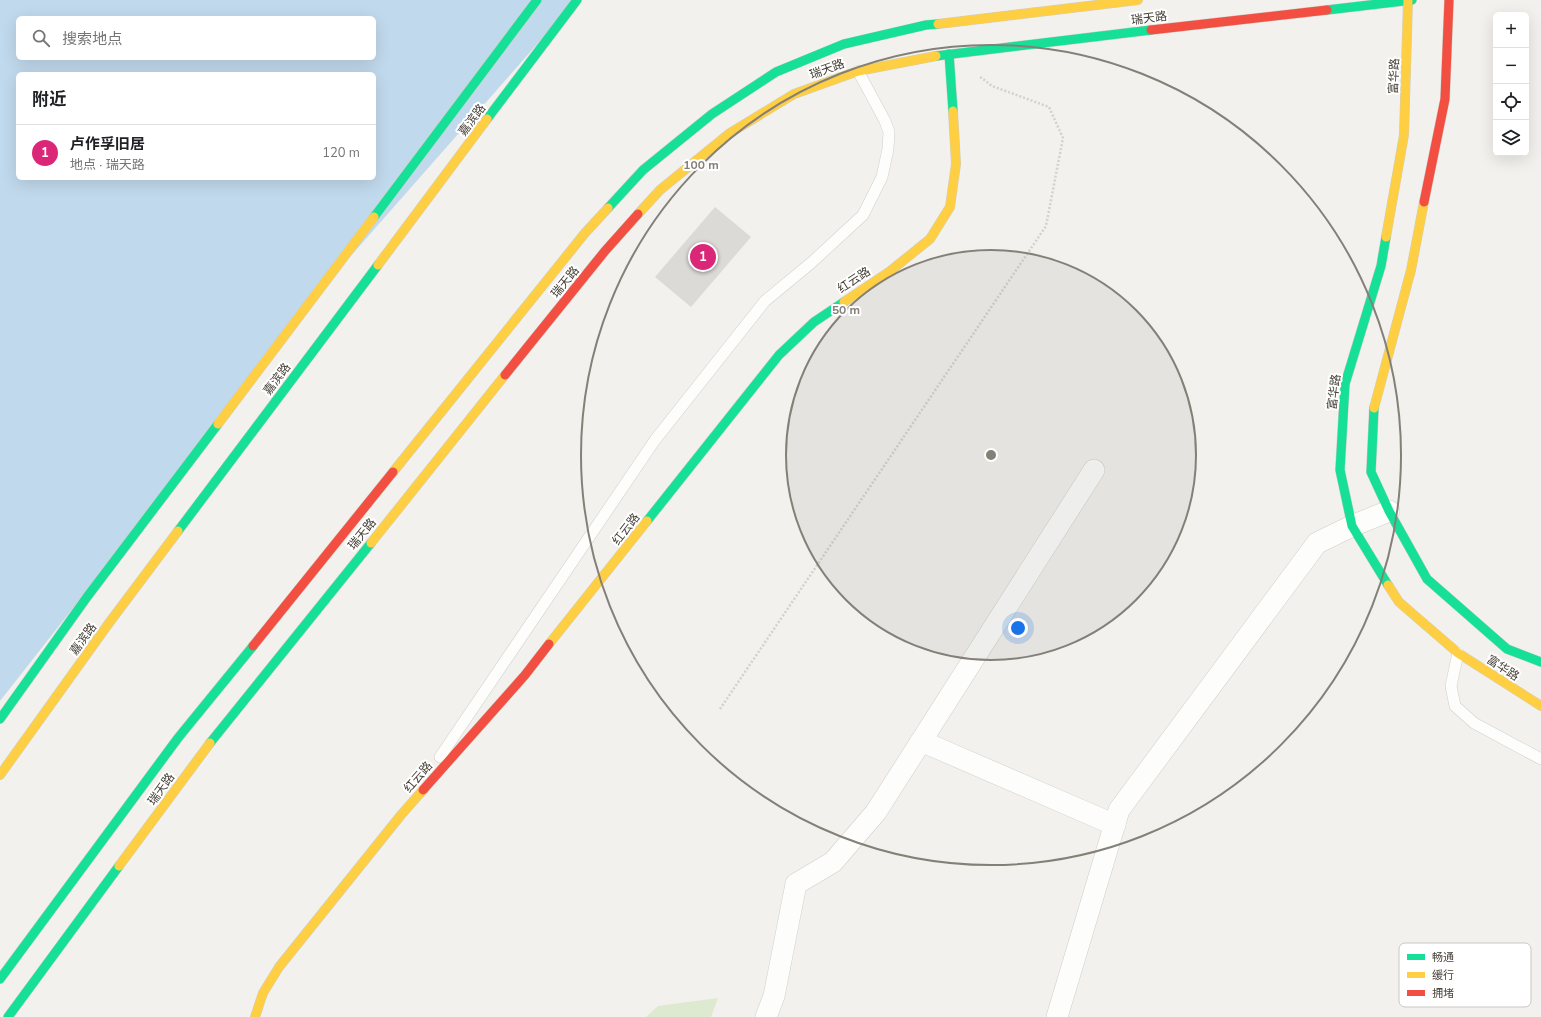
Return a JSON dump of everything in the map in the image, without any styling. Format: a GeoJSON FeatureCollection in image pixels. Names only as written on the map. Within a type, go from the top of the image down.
{"type":"FeatureCollection","features":[{"type":"Feature","properties":{"kind":"main road","name":"嘉滨路"},"geometry":{"type":"LineString","coordinates":[[0,719],[87,597],[537,0]]}},
{"type":"Feature","properties":{"kind":"main road","name":"嘉滨路"},"geometry":{"type":"LineString","coordinates":[[0,775],[109,623],[577,0]]}},
{"type":"Feature","properties":{"kind":"main road","name":"瑞天路"},"geometry":{"type":"LineString","coordinates":[[0,979],[178,738],[585,233],[643,170],[712,114],[776,72],[844,44],[926,25],[1138,0]]}},
{"type":"Feature","properties":{"kind":"main road","name":"富华路"},"geometry":{"type":"LineString","coordinates":[[1408,0],[1404,135],[1381,266],[1345,384],[1340,470],[1352,526],[1399,602],[1458,653],[1541,706]]}},
{"type":"Feature","properties":{"kind":"main road","name":"瑞天路"},"geometry":{"type":"LineString","coordinates":[[8,1017],[198,757],[605,251],[660,190],[730,133],[794,94],[858,71],[949,54],[1412,0]]}},
{"type":"Feature","properties":{"kind":"main road","name":"富华路"},"geometry":{"type":"LineString","coordinates":[[1449,0],[1445,99],[1411,270],[1374,403],[1371,472],[1389,511],[1427,579],[1507,649],[1541,662]]}},
{"type":"Feature","properties":{"kind":"main road","name":"红云路"},"geometry":{"type":"LineString","coordinates":[[255,1017],[263,993],[279,967],[401,815],[525,675],[779,355],[814,322],[888,272],[930,239],[950,207],[956,164],[949,54]]}},
{"type":"Feature","properties":{"kind":"street"},"geometry":{"type":"LineString","coordinates":[[766,1017],[774,996],[796,884],[833,862],[876,812],[1094,470]]}},
{"type":"Feature","properties":{"kind":"street"},"geometry":{"type":"LineString","coordinates":[[1057,1017],[1119,810],[1317,543],[1352,526],[1389,511]]}},
{"type":"Feature","properties":{"kind":"street"},"geometry":{"type":"LineString","coordinates":[[921,741],[1115,825]]}},
{"type":"Feature","properties":{"kind":"lane"},"geometry":{"type":"LineString","coordinates":[[401,815],[655,440],[765,301],[811,263],[863,215],[882,177],[888,149],[889,132],[885,120],[858,71]]}},
{"type":"Feature","properties":{"kind":"lane"},"geometry":{"type":"LineString","coordinates":[[1458,653],[1451,686],[1455,706],[1474,723],[1541,759]]}},
{"type":"Feature","properties":{"kind":"path"},"geometry":{"type":"LineString","coordinates":[[720,709],[1046,226],[1063,138],[1048,107],[992,86],[949,54]]}},
{"type":"Feature","properties":{"kind":"green space"},"geometry":{"type":"Polygon","coordinates":[[[718,998],[711,1017],[646,1017],[658,1006],[718,998]]]}},
{"type":"Feature","properties":{"kind":"water"},"geometry":{"type":"Polygon","coordinates":[[[0,0],[576,0],[341,267],[0,701],[0,0]]]}},
{"type":"Feature","properties":{"kind":"building"},"geometry":{"type":"Polygon","coordinates":[[[715,207],[751,237],[691,307],[655,277],[715,207]]]}},
{"type":"Feature","properties":{"kind":"traffic: fast"},"geometry":{"type":"LineString","coordinates":[[374,217],[537,0]]}},
{"type":"Feature","properties":{"kind":"traffic: fast"},"geometry":{"type":"LineString","coordinates":[[487,119],[577,0]]}},
{"type":"Feature","properties":{"kind":"traffic: fast"},"geometry":{"type":"LineString","coordinates":[[1327,10],[1412,0]]}},
{"type":"Feature","properties":{"kind":"traffic: fast"},"geometry":{"type":"LineString","coordinates":[[608,208],[643,170],[712,114],[776,72],[844,44],[926,25],[938,24]]}},
{"type":"Feature","properties":{"kind":"traffic: fast"},"geometry":{"type":"LineString","coordinates":[[936,56],[1151,30]]}},
{"type":"Feature","properties":{"kind":"traffic: fast"},"geometry":{"type":"LineString","coordinates":[[949,54],[953,111]]}},
{"type":"Feature","properties":{"kind":"traffic: fast"},"geometry":{"type":"LineString","coordinates":[[1386,237],[1381,266],[1345,384],[1340,470],[1352,526],[1388,585]]}},
{"type":"Feature","properties":{"kind":"traffic: fast"},"geometry":{"type":"LineString","coordinates":[[178,531],[378,265]]}},
{"type":"Feature","properties":{"kind":"traffic: fast"},"geometry":{"type":"LineString","coordinates":[[647,521],[779,355],[814,322],[844,302]]}},
{"type":"Feature","properties":{"kind":"traffic: fast"},"geometry":{"type":"LineString","coordinates":[[1374,408],[1371,472],[1389,511],[1427,579],[1507,649],[1541,662]]}},
{"type":"Feature","properties":{"kind":"traffic: fast"},"geometry":{"type":"LineString","coordinates":[[0,719],[87,597],[218,424]]}},
{"type":"Feature","properties":{"kind":"traffic: fast"},"geometry":{"type":"LineString","coordinates":[[210,743],[371,543]]}},
{"type":"Feature","properties":{"kind":"traffic: fast"},"geometry":{"type":"LineString","coordinates":[[0,979],[178,738],[253,646]]}},
{"type":"Feature","properties":{"kind":"traffic: fast"},"geometry":{"type":"LineString","coordinates":[[8,1017],[119,866]]}},
{"type":"Feature","properties":{"kind":"traffic: slow"},"geometry":{"type":"LineString","coordinates":[[938,24],[1138,0]]}},
{"type":"Feature","properties":{"kind":"traffic: slow"},"geometry":{"type":"LineString","coordinates":[[1386,237],[1404,135],[1408,0]]}},
{"type":"Feature","properties":{"kind":"traffic: slow"},"geometry":{"type":"LineString","coordinates":[[638,214],[660,190],[730,133],[794,94],[858,71],[936,56]]}},
{"type":"Feature","properties":{"kind":"traffic: slow"},"geometry":{"type":"LineString","coordinates":[[844,302],[889,272],[930,239],[950,207],[956,164],[953,111]]}},
{"type":"Feature","properties":{"kind":"traffic: slow"},"geometry":{"type":"LineString","coordinates":[[378,265],[487,119]]}},
{"type":"Feature","properties":{"kind":"traffic: slow"},"geometry":{"type":"LineString","coordinates":[[1374,408],[1411,270],[1424,202]]}},
{"type":"Feature","properties":{"kind":"traffic: slow"},"geometry":{"type":"LineString","coordinates":[[393,472],[585,233],[608,208]]}},
{"type":"Feature","properties":{"kind":"traffic: slow"},"geometry":{"type":"LineString","coordinates":[[218,424],[374,217]]}},
{"type":"Feature","properties":{"kind":"traffic: slow"},"geometry":{"type":"LineString","coordinates":[[371,543],[505,375]]}},
{"type":"Feature","properties":{"kind":"traffic: slow"},"geometry":{"type":"LineString","coordinates":[[549,644],[647,521]]}},
{"type":"Feature","properties":{"kind":"traffic: slow"},"geometry":{"type":"LineString","coordinates":[[0,775],[109,623],[178,531]]}},
{"type":"Feature","properties":{"kind":"traffic: slow"},"geometry":{"type":"LineString","coordinates":[[1388,585],[1399,602],[1458,653],[1541,706]]}},
{"type":"Feature","properties":{"kind":"traffic: slow"},"geometry":{"type":"LineString","coordinates":[[119,866],[210,743]]}},
{"type":"Feature","properties":{"kind":"traffic: slow"},"geometry":{"type":"LineString","coordinates":[[255,1017],[263,993],[279,967],[401,815],[423,790]]}},
{"type":"Feature","properties":{"kind":"traffic: jam"},"geometry":{"type":"LineString","coordinates":[[1424,202],[1445,99],[1449,0]]}},
{"type":"Feature","properties":{"kind":"traffic: jam"},"geometry":{"type":"LineString","coordinates":[[1151,30],[1327,10]]}},
{"type":"Feature","properties":{"kind":"traffic: jam"},"geometry":{"type":"LineString","coordinates":[[505,375],[605,251],[638,214]]}},
{"type":"Feature","properties":{"kind":"traffic: jam"},"geometry":{"type":"LineString","coordinates":[[253,646],[393,472]]}},
{"type":"Feature","properties":{"kind":"traffic: jam"},"geometry":{"type":"LineString","coordinates":[[423,790],[525,675],[549,644]]}},
{"type":"Feature","properties":{"kind":"place","name":"卢作孚旧居"},"geometry":{"type":"Point","coordinates":[703,257]}}]}
